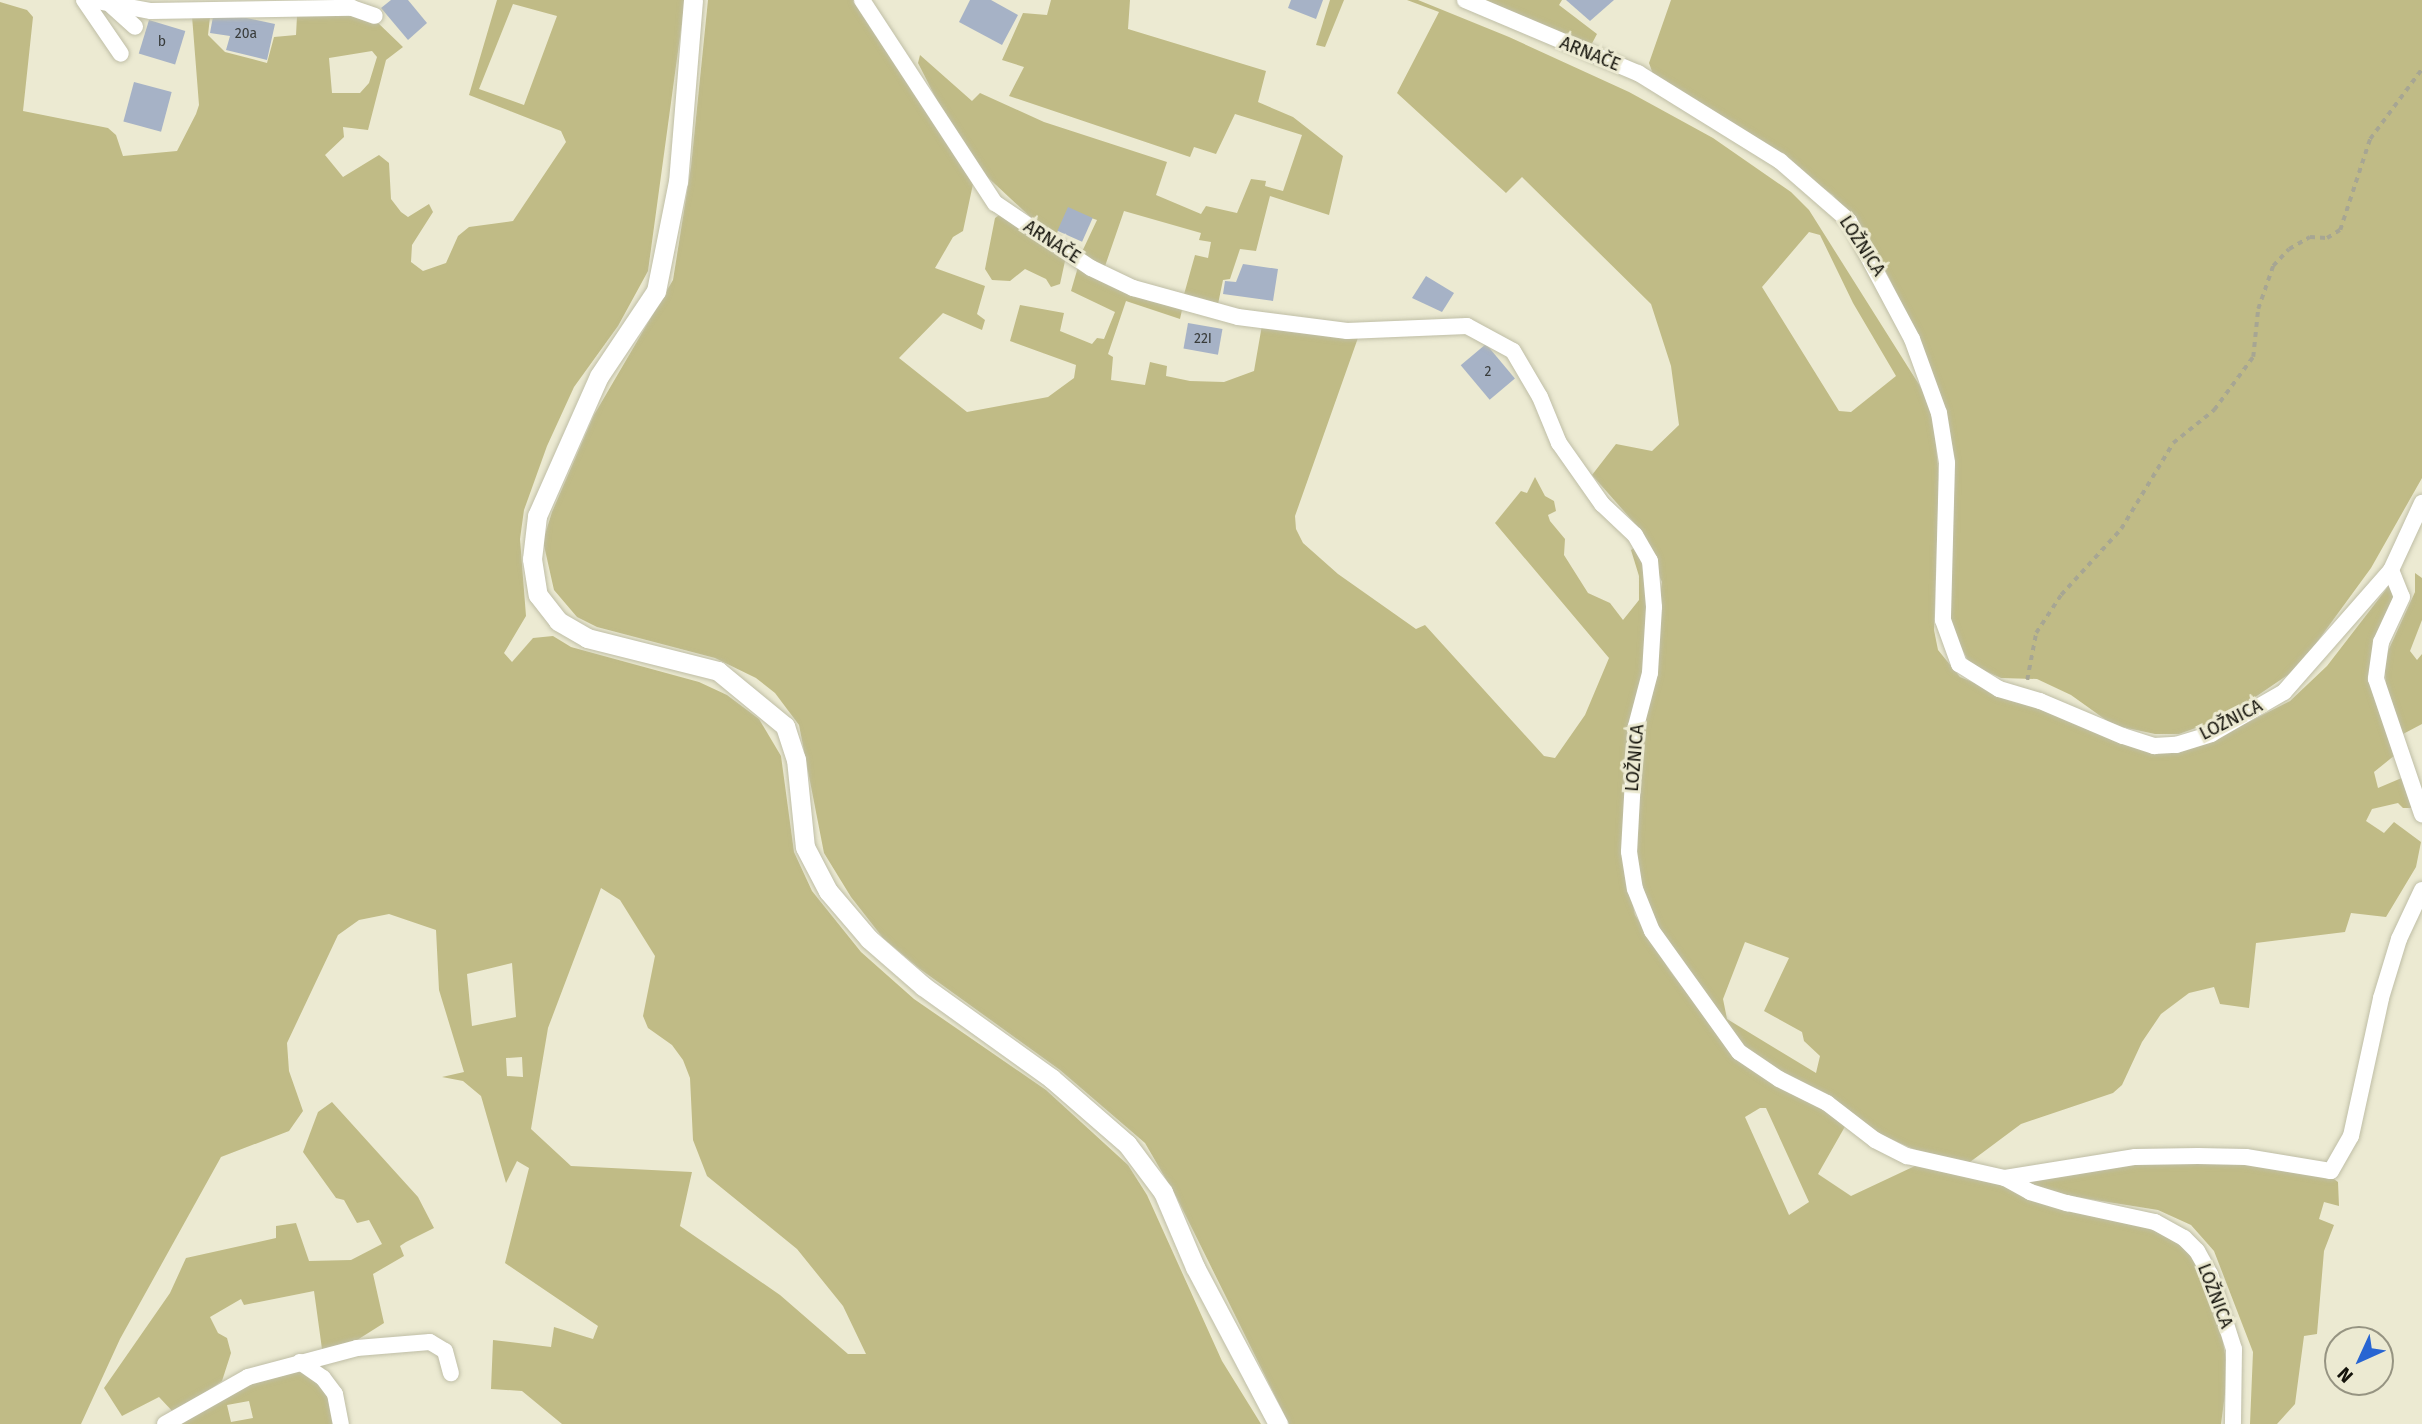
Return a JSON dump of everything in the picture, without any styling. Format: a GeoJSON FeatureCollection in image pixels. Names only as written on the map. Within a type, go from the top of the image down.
{"type":"FeatureCollection","features":[{"type":"Feature","properties":{"kind":"street"},"geometry":{"type":"LineString","coordinates":[[84,0],[121,54]]}},
{"type":"Feature","properties":{"kind":"street"},"geometry":{"type":"LineString","coordinates":[[91,0],[112,6],[151,11],[352,8],[375,16]]}},
{"type":"Feature","properties":{"kind":"street"},"geometry":{"type":"LineString","coordinates":[[693,0],[678,181],[656,290],[600,376],[537,516],[532,559],[538,595],[558,621],[587,638],[718,671],[785,726],[796,759],[805,848],[828,891],[869,939],[923,986],[1051,1078],[1127,1144],[1163,1192],[1195,1267],[1278,1424]]}},
{"type":"Feature","properties":{"kind":"street","name":"ARNAČE"},"geometry":{"type":"LineString","coordinates":[[862,0],[995,203],[1035,232],[1091,268],[1167,299],[1238,317],[1348,331]]}},
{"type":"Feature","properties":{"kind":"street","name":"ARNAČE"},"geometry":{"type":"LineString","coordinates":[[1465,0],[1638,73]]}},
{"type":"Feature","properties":{"kind":"street"},"geometry":{"type":"LineString","coordinates":[[112,6],[135,27]]}},
{"type":"Feature","properties":{"kind":"street","name":"LOŽNICA"},"geometry":{"type":"LineString","coordinates":[[1638,73],[1780,161],[1849,220],[1895,304],[1939,413],[1947,463],[1944,620],[1948,643],[1959,664],[1999,689],[2154,746],[2211,734],[2284,692],[2391,570],[2419,521],[2422,503]]}},
{"type":"Feature","properties":{"kind":"street","name":"LOŽNICA"},"geometry":{"type":"LineString","coordinates":[[1348,331],[1467,326],[1513,351],[1541,397],[1559,443],[1602,504],[1635,535],[1650,561],[1654,607],[1650,673],[1636,726],[1629,852],[1635,889],[1652,931],[1722,1032],[1739,1052],[1779,1080],[1827,1103],[1875,1140],[1907,1157],[2005,1178],[2030,1192],[2067,1203],[2155,1222],[2184,1238],[2197,1251],[2210,1274],[2234,1349],[2233,1424]]}},
{"type":"Feature","properties":{"kind":"street"},"geometry":{"type":"LineString","coordinates":[[2391,570],[2402,597],[2381,642],[2376,679],[2422,814]]}},
{"type":"Feature","properties":{"kind":"street","name":"LOŽNICA"},"geometry":{"type":"LineString","coordinates":[[2005,1178],[2135,1157],[2246,1157],[2331,1171],[2351,1136],[2381,998],[2399,939],[2422,891]]}},
{"type":"Feature","properties":{"kind":"street"},"geometry":{"type":"LineString","coordinates":[[165,1424],[248,1377],[357,1348],[430,1342],[445,1351],[451,1373]]}},
{"type":"Feature","properties":{"kind":"street"},"geometry":{"type":"LineString","coordinates":[[300,1362],[323,1378],[335,1394],[341,1424]]}},
{"type":"Feature","properties":{"kind":"path"},"geometry":{"type":"LineString","coordinates":[[2024,696],[2036,634],[2061,595],[2121,529],[2173,443],[2214,410],[2253,357],[2258,309],[2273,267],[2289,249],[2310,237],[2327,238],[2340,230],[2370,139],[2422,69]]}},
{"type":"Feature","properties":{"kind":"shaded area"},"geometry":{"type":"Polygon","coordinates":[[[497,0],[685,0],[648,271],[618,326],[574,387],[547,446],[524,510],[520,539],[526,616],[504,653],[512,662],[533,638],[553,636],[571,647],[699,682],[727,695],[759,719],[781,756],[794,852],[812,891],[861,952],[914,999],[1046,1090],[1128,1165],[1147,1195],[1222,1361],[1261,1424],[562,1424],[522,1391],[491,1389],[493,1340],[551,1347],[554,1327],[593,1339],[598,1326],[505,1263],[529,1168],[517,1161],[506,1183],[481,1096],[463,1081],[442,1077],[464,1072],[439,990],[436,930],[389,914],[359,920],[338,935],[287,1043],[289,1071],[303,1111],[289,1131],[221,1157],[120,1339],[81,1424],[0,1424],[0,2],[27,10],[33,17],[23,111],[108,128],[116,135],[123,156],[177,151],[196,114],[199,105],[192,16],[210,17],[208,35],[225,52],[267,63],[274,37],[296,35],[297,16],[347,15],[377,22],[403,47],[386,60],[368,130],[343,127],[344,137],[325,155],[343,177],[379,155],[389,163],[391,199],[401,212],[408,217],[429,204],[433,212],[412,245],[411,262],[423,271],[446,263],[458,236],[469,227],[513,221],[566,142],[561,131],[469,95],[497,0]],[[513,4],[479,89],[524,105],[557,16],[513,4]],[[372,51],[329,58],[332,93],[360,93],[369,83],[377,57],[372,51]],[[601,888],[548,1028],[531,1129],[571,1166],[692,1172],[680,1226],[780,1295],[848,1354],[866,1354],[843,1306],[797,1249],[707,1176],[693,1140],[690,1078],[683,1060],[672,1045],[648,1028],[643,1016],[655,956],[620,900],[601,888]],[[512,963],[467,974],[472,1026],[516,1017],[512,963]],[[522,1057],[506,1058],[507,1076],[523,1077],[522,1057]]]}},
{"type":"Feature","properties":{"kind":"shaded area"},"geometry":{"type":"Polygon","coordinates":[[[708,0],[855,0],[973,184],[963,231],[953,237],[935,268],[985,286],[977,314],[985,320],[982,330],[943,313],[899,358],[967,412],[1048,397],[1074,378],[1076,365],[1010,341],[1020,305],[1064,313],[1060,331],[1092,344],[1097,338],[1104,339],[1115,312],[1071,291],[1078,267],[1182,310],[1180,319],[1126,301],[1108,354],[1113,357],[1111,380],[1145,385],[1150,362],[1167,366],[1166,376],[1190,381],[1224,382],[1254,371],[1262,325],[1359,335],[1295,516],[1296,529],[1303,543],[1338,574],[1416,629],[1425,625],[1544,756],[1555,758],[1585,715],[1609,658],[1495,523],[1521,491],[1527,493],[1535,477],[1545,496],[1554,501],[1556,511],[1548,515],[1565,539],[1564,555],[1588,593],[1610,603],[1623,620],[1639,600],[1639,576],[1631,550],[1635,547],[1646,574],[1647,660],[1628,730],[1626,874],[1635,915],[1670,971],[1721,1036],[1847,1123],[1818,1174],[1851,1196],[1917,1165],[1978,1177],[2172,1236],[2197,1260],[2219,1320],[2228,1371],[2221,1424],[1289,1424],[1177,1198],[1145,1143],[1060,1070],[920,969],[883,938],[851,897],[824,853],[799,725],[775,693],[756,678],[715,658],[597,627],[577,617],[554,590],[543,541],[552,512],[594,415],[673,280],[691,167],[708,0]],[[1760,1108],[1745,1117],[1789,1215],[1809,1202],[1766,1108],[1760,1108]]]}},
{"type":"Feature","properties":{"kind":"shaded area"},"geometry":{"type":"Polygon","coordinates":[[[1051,0],[1130,0],[1128,29],[1266,71],[1258,102],[1293,117],[1343,156],[1329,215],[1270,196],[1256,251],[1240,249],[1230,279],[1223,280],[1218,304],[1183,298],[1195,255],[1208,258],[1211,242],[1199,240],[1201,233],[1124,211],[1104,269],[1080,256],[1097,220],[1068,210],[1054,239],[981,171],[945,116],[918,63],[920,55],[972,101],[980,93],[1044,122],[1167,162],[1156,195],[1201,214],[1206,206],[1237,213],[1251,179],[1266,181],[1265,186],[1283,191],[1302,135],[1235,114],[1216,154],[1194,147],[1190,157],[1009,96],[1024,67],[1002,60],[1023,13],[1047,15],[1051,0]]]}},
{"type":"Feature","properties":{"kind":"shaded area"},"geometry":{"type":"Polygon","coordinates":[[[1330,0],[1344,0],[1325,47],[1316,45],[1330,0]]]}},
{"type":"Feature","properties":{"kind":"shaded area"},"geometry":{"type":"Polygon","coordinates":[[[1407,0],[1418,0],[1509,37],[1629,92],[1713,138],[1791,192],[1809,210],[1925,394],[1934,424],[1939,479],[1934,630],[1938,650],[1960,677],[2138,749],[2235,729],[2290,701],[2327,666],[2391,583],[2395,596],[2377,635],[2395,755],[2374,772],[2378,788],[2404,777],[2414,808],[2403,808],[2398,803],[2372,809],[2366,821],[2384,833],[2394,822],[2421,842],[2416,867],[2386,917],[2351,913],[2345,932],[2256,943],[2249,1008],[2220,1004],[2214,987],[2189,993],[2161,1014],[2142,1042],[2122,1085],[2113,1093],[2021,1124],[1970,1162],[1955,1163],[1927,1155],[1884,1136],[1752,1054],[1729,1031],[1669,945],[1649,909],[1637,865],[1642,723],[1662,582],[1638,527],[1592,475],[1616,444],[1652,451],[1679,425],[1671,366],[1651,304],[1522,177],[1506,193],[1397,93],[1439,12],[1407,0]],[[1809,232],[1762,287],[1839,411],[1851,412],[1896,376],[1853,303],[1820,235],[1809,232]],[[1745,942],[1723,999],[1727,1019],[1816,1073],[1820,1056],[1804,1041],[1802,1032],[1764,1011],[1789,958],[1745,942]]]}},
{"type":"Feature","properties":{"kind":"shaded area"},"geometry":{"type":"Polygon","coordinates":[[[1481,0],[1562,0],[1559,5],[1597,34],[1589,49],[1481,0]]]}},
{"type":"Feature","properties":{"kind":"shaded area"},"geometry":{"type":"Polygon","coordinates":[[[1671,0],[2422,0],[2422,478],[2371,568],[2298,668],[2226,717],[2179,734],[2155,734],[2113,725],[2071,695],[2037,679],[2001,678],[1970,664],[1950,626],[1955,459],[1943,403],[1917,335],[1870,239],[1833,195],[1653,74],[1649,63],[1671,0]]]}},
{"type":"Feature","properties":{"kind":"shaded area"},"geometry":{"type":"Polygon","coordinates":[[[1002,213],[1065,261],[1060,284],[1051,287],[1046,279],[1025,269],[1010,281],[992,280],[985,269],[995,218],[1002,213]]]}},
{"type":"Feature","properties":{"kind":"shaded area"},"geometry":{"type":"Polygon","coordinates":[[[2415,573],[2422,578],[2422,620],[2410,651],[2417,660],[2422,654],[2422,724],[2403,734],[2387,696],[2384,660],[2415,592],[2415,573]]]}},
{"type":"Feature","properties":{"kind":"shaded area"},"geometry":{"type":"Polygon","coordinates":[[[332,1102],[418,1197],[434,1228],[400,1246],[404,1256],[373,1274],[384,1323],[354,1342],[322,1349],[314,1291],[244,1305],[241,1299],[210,1317],[218,1333],[227,1338],[231,1353],[222,1381],[175,1414],[159,1397],[122,1416],[104,1388],[170,1293],[186,1258],[276,1238],[276,1226],[296,1223],[309,1261],[351,1260],[382,1244],[369,1220],[357,1223],[344,1200],[336,1198],[303,1152],[318,1112],[332,1102]]]}},
{"type":"Feature","properties":{"kind":"shaded area"},"geometry":{"type":"Polygon","coordinates":[[[2142,1161],[2239,1161],[2328,1175],[2338,1182],[2339,1206],[2324,1202],[2319,1219],[2334,1225],[2324,1251],[2317,1334],[2304,1336],[2295,1404],[2277,1424],[2250,1424],[2253,1352],[2214,1251],[2191,1225],[2158,1210],[2064,1195],[2022,1183],[2142,1161]]]}},
{"type":"Feature","properties":{"kind":"shaded area"},"geometry":{"type":"Polygon","coordinates":[[[308,1364],[344,1424],[177,1424],[235,1386],[308,1364]],[[249,1401],[227,1405],[231,1422],[253,1418],[249,1401]]]}},
{"type":"Feature","properties":{"kind":"building"},"geometry":{"type":"Polygon","coordinates":[[[391,0],[408,0],[427,23],[408,40],[381,8],[391,0]]]}},
{"type":"Feature","properties":{"kind":"building"},"geometry":{"type":"Polygon","coordinates":[[[970,0],[991,0],[1018,15],[1002,45],[959,22],[970,0]]]}},
{"type":"Feature","properties":{"kind":"building"},"geometry":{"type":"Polygon","coordinates":[[[1291,0],[1323,0],[1316,19],[1288,8],[1291,0]]]}},
{"type":"Feature","properties":{"kind":"building"},"geometry":{"type":"Polygon","coordinates":[[[1566,0],[1614,0],[1590,21],[1566,0]]]}},
{"type":"Feature","properties":{"kind":"building"},"geometry":{"type":"Polygon","coordinates":[[[214,11],[275,24],[267,60],[226,50],[230,36],[210,33],[214,11]]]}},
{"type":"Feature","properties":{"kind":"building"},"geometry":{"type":"Polygon","coordinates":[[[149,20],[185,31],[175,65],[139,53],[149,20]]]}},
{"type":"Feature","properties":{"kind":"building"},"geometry":{"type":"Polygon","coordinates":[[[134,82],[172,92],[161,132],[123,122],[134,82]]]}},
{"type":"Feature","properties":{"kind":"building"},"geometry":{"type":"Polygon","coordinates":[[[1068,207],[1093,218],[1082,242],[1057,231],[1068,207]]]}},
{"type":"Feature","properties":{"kind":"building"},"geometry":{"type":"Polygon","coordinates":[[[1243,264],[1278,269],[1273,301],[1223,294],[1225,281],[1236,282],[1243,264]]]}},
{"type":"Feature","properties":{"kind":"building"},"geometry":{"type":"Polygon","coordinates":[[[1426,276],[1454,293],[1442,312],[1412,298],[1426,276]]]}},
{"type":"Feature","properties":{"kind":"building"},"geometry":{"type":"Polygon","coordinates":[[[1188,323],[1222,329],[1218,355],[1183,349],[1188,323]]]}},
{"type":"Feature","properties":{"kind":"building"},"geometry":{"type":"Polygon","coordinates":[[[1486,344],[1515,378],[1490,400],[1461,365],[1486,344]]]}}]}
